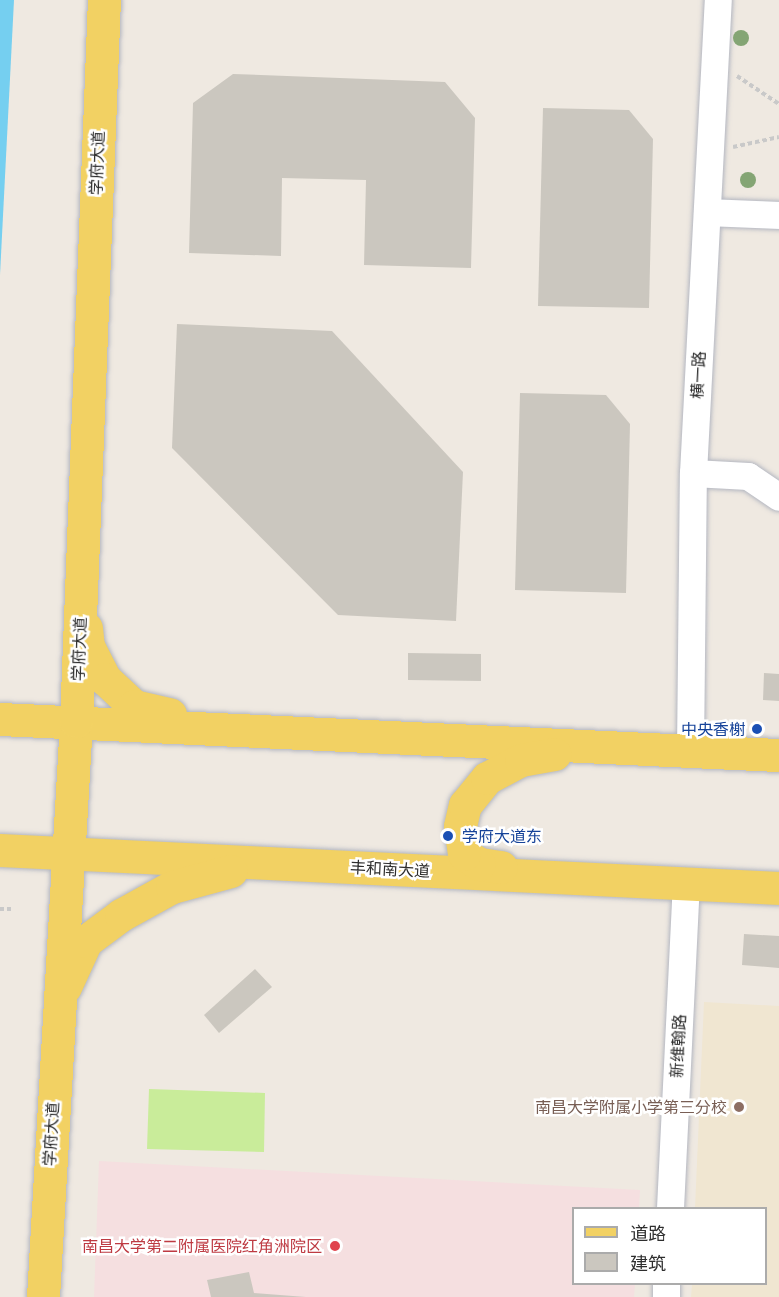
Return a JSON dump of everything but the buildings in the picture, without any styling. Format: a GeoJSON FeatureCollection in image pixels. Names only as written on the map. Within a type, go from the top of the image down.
{"type":"FeatureCollection","features":[{"type":"Feature","properties":{"kind":"main road","name":"学府大道"},"geometry":{"type":"LineString","coordinates":[[43,1297],[66,853],[76,721],[104,0]]}},
{"type":"Feature","properties":{"kind":"main road"},"geometry":{"type":"LineString","coordinates":[[81,580],[88,646],[105,679],[134,706],[248,730]]}},
{"type":"Feature","properties":{"kind":"main road"},"geometry":{"type":"LineString","coordinates":[[1,719],[779,755]]}},
{"type":"Feature","properties":{"kind":"main road"},"geometry":{"type":"LineString","coordinates":[[584,878],[479,864],[464,854],[460,826],[465,805],[487,778],[521,760],[591,746]]}},
{"type":"Feature","properties":{"kind":"main road","name":"丰和南大道"},"geometry":{"type":"LineString","coordinates":[[0,850],[779,888]]}},
{"type":"Feature","properties":{"kind":"main road"},"geometry":{"type":"LineString","coordinates":[[58,1002],[86,941],[121,915],[172,887],[261,863]]}},
{"type":"Feature","properties":{"kind":"street","name":"横一路"},"geometry":{"type":"LineString","coordinates":[[690,751],[693,473],[718,0]]}},
{"type":"Feature","properties":{"kind":"street"},"geometry":{"type":"LineString","coordinates":[[707,212],[779,215]]}},
{"type":"Feature","properties":{"kind":"street"},"geometry":{"type":"LineString","coordinates":[[693,473],[748,476],[779,497]]}},
{"type":"Feature","properties":{"kind":"street","name":"新维翰路"},"geometry":{"type":"LineString","coordinates":[[670,1207],[686,883]]}},
{"type":"Feature","properties":{"kind":"path"},"geometry":{"type":"LineString","coordinates":[[727,70],[779,104]]}},
{"type":"Feature","properties":{"kind":"path"},"geometry":{"type":"LineString","coordinates":[[710,154],[779,137]]}},
{"type":"Feature","properties":{"kind":"path"},"geometry":{"type":"LineString","coordinates":[[0,909],[11,909]]}},
{"type":"Feature","properties":{"kind":"shaded area","name":"南昌大学附属小学第三分校"},"geometry":{"type":"Polygon","coordinates":[[[704,1002],[779,1006],[779,1297],[691,1297],[692,1285],[767,1285],[767,1207],[695,1207],[704,1002]]]}},
{"type":"Feature","properties":{"kind":"shaded area","name":"南昌大学第二附属医院红角洲院区"},"geometry":{"type":"Polygon","coordinates":[[[99,1161],[640,1190],[639,1207],[572,1207],[572,1285],[635,1285],[634,1297],[94,1297],[99,1161]]]}},
{"type":"Feature","properties":{"kind":"green space"},"geometry":{"type":"Polygon","coordinates":[[[149,1089],[265,1093],[264,1152],[147,1149],[149,1089]]]}},
{"type":"Feature","properties":{"kind":"water"},"geometry":{"type":"Polygon","coordinates":[[[0,0],[14,0],[0,275],[0,0]]]}},
{"type":"Feature","properties":{"kind":"place","name":"中央香榭"},"geometry":{"type":"Point","coordinates":[757,729]}},
{"type":"Feature","properties":{"kind":"place","name":"学府大道东"},"geometry":{"type":"Point","coordinates":[448,836]}},
{"type":"Feature","properties":{"kind":"place","name":"南昌大学附属小学第三分校"},"geometry":{"type":"Point","coordinates":[739,1107]}},
{"type":"Feature","properties":{"kind":"place","name":"南昌大学第二附属医院红角洲院区"},"geometry":{"type":"Point","coordinates":[335,1246]}}]}
